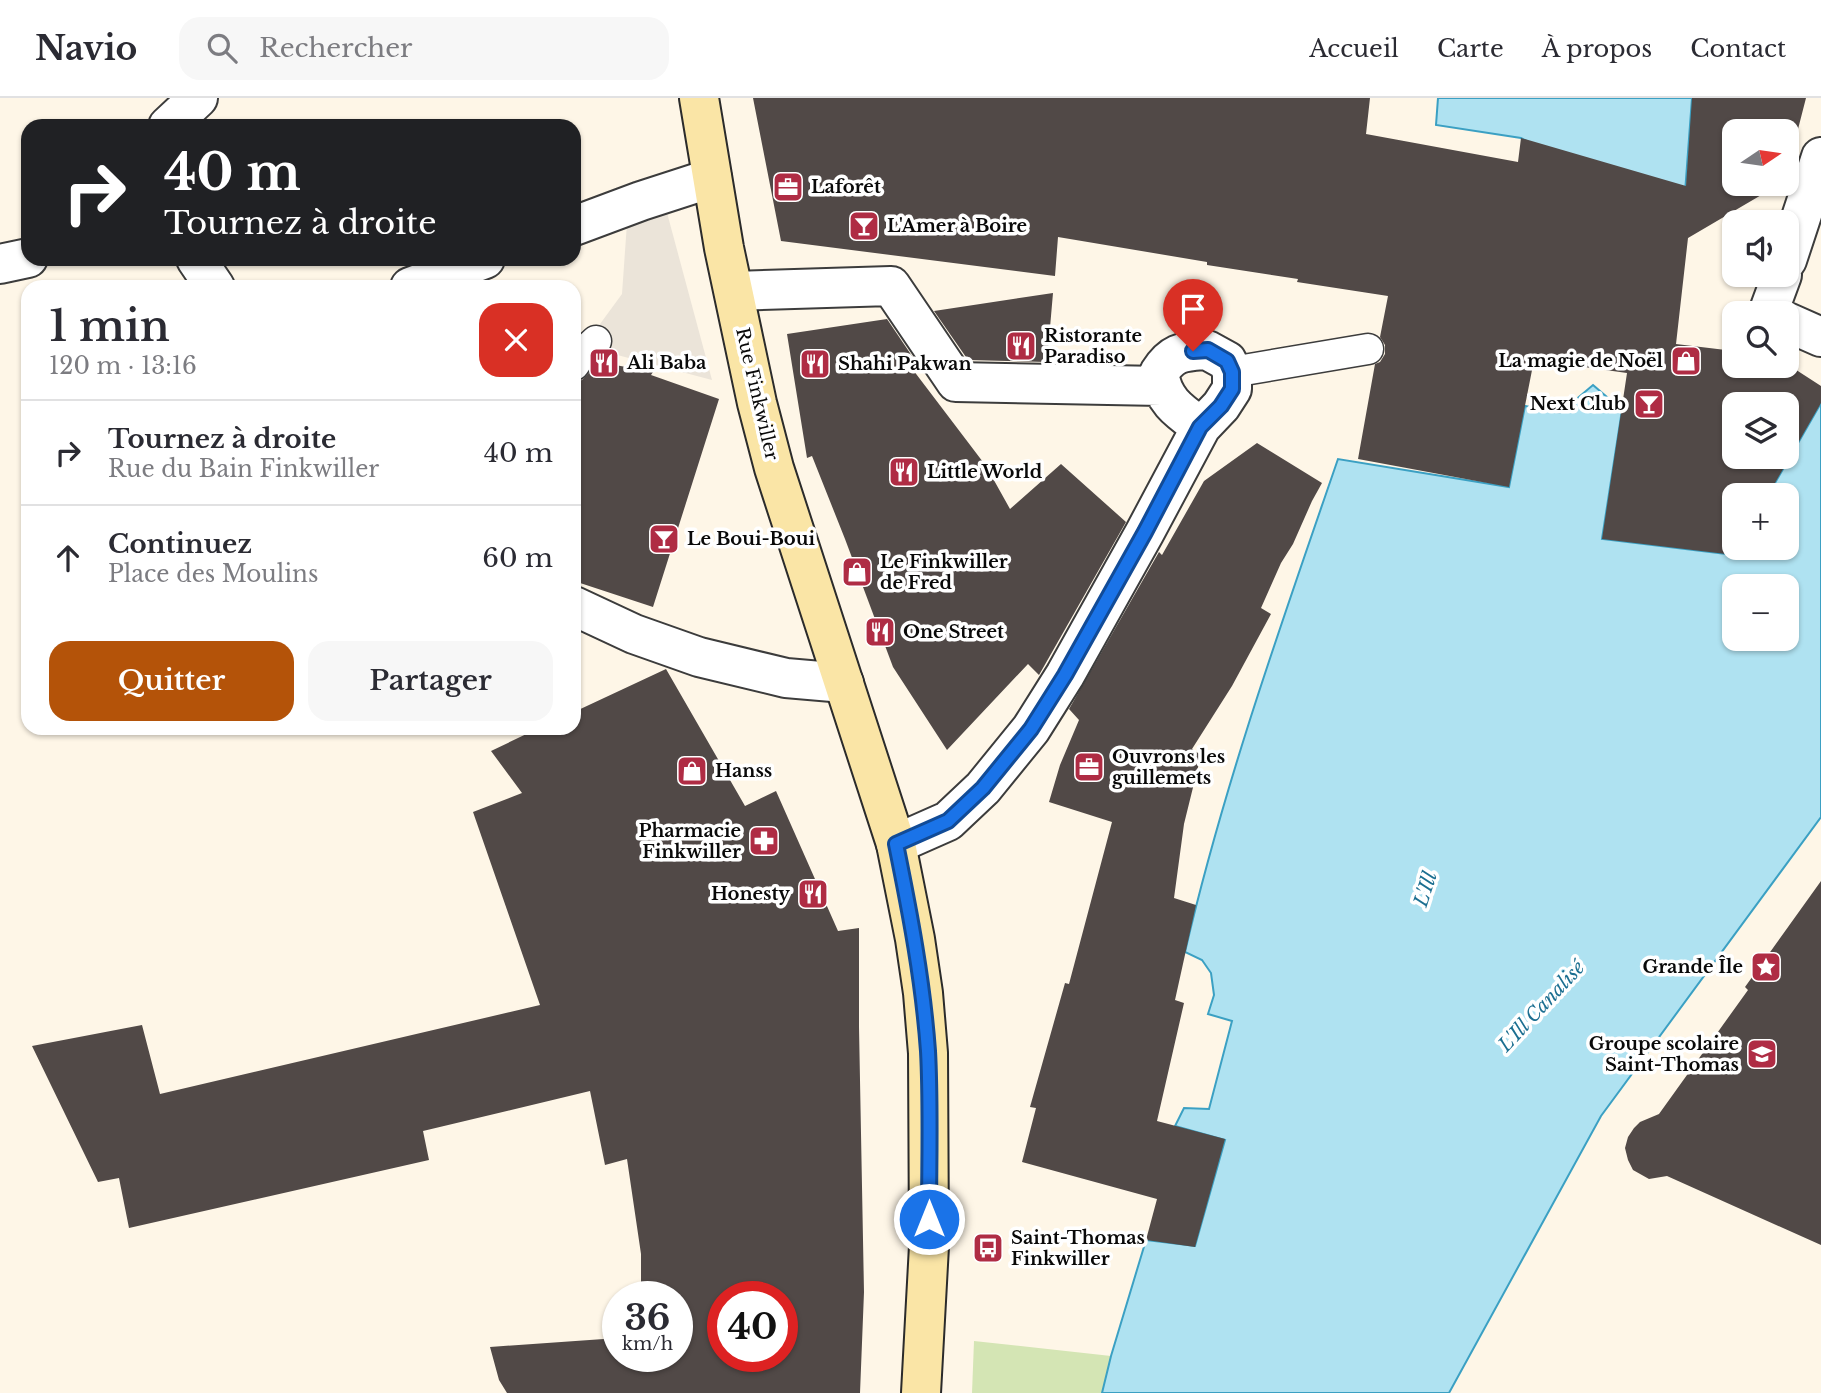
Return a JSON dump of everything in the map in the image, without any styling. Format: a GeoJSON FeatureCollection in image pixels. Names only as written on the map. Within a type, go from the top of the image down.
{"type":"FeatureCollection","features":[{"type":"Feature","properties":{"kind":"street"},"geometry":{"type":"LineString","coordinates":[[176,119],[198,98]]}},
{"type":"Feature","properties":{"kind":"street","name":"Rue Finkwiller"},"geometry":{"type":"LineString","coordinates":[[699,98],[724,248],[757,403],[774,468],[896,844],[915,939],[928,1053],[929,1246],[921,1393]]}},
{"type":"Feature","properties":{"kind":"street"},"geometry":{"type":"LineString","coordinates":[[1799,224],[1821,158]]}},
{"type":"Feature","properties":{"kind":"street"},"geometry":{"type":"LineString","coordinates":[[581,223],[712,178]]}},
{"type":"Feature","properties":{"kind":"street"},"geometry":{"type":"LineString","coordinates":[[0,264],[21,260]]}},
{"type":"Feature","properties":{"kind":"street"},"geometry":{"type":"LineString","coordinates":[[430,280],[466,266]]}},
{"type":"Feature","properties":{"kind":"street"},"geometry":{"type":"LineString","coordinates":[[734,291],[891,286],[956,382],[1161,386]]}},
{"type":"Feature","properties":{"kind":"street"},"geometry":{"type":"LineString","coordinates":[[1799,327],[1821,337]]}},
{"type":"Feature","properties":{"kind":"street"},"geometry":{"type":"LineString","coordinates":[[896,844],[948,821],[983,788],[1031,729],[1065,675],[1200,427],[1221,406],[1232,389],[1232,372],[1227,361],[1208,350],[1179,353],[1166,362],[1159,373],[1161,386],[1169,401],[1200,427]]}},
{"type":"Feature","properties":{"kind":"street"},"geometry":{"type":"LineString","coordinates":[[581,609],[634,634],[699,657],[786,678],[844,683]]}},
{"type":"Feature","properties":{"kind":"lane"},"geometry":{"type":"LineString","coordinates":[[581,355],[596,341]]}},
{"type":"Feature","properties":{"kind":"lane"},"geometry":{"type":"LineString","coordinates":[[1232,372],[1368,349]]}},
{"type":"Feature","properties":{"kind":"green space"},"geometry":{"type":"Polygon","coordinates":[[[974,1341],[1111,1356],[1102,1393],[972,1393],[974,1341]]]}},
{"type":"Feature","properties":{"kind":"shaded area"},"geometry":{"type":"Polygon","coordinates":[[[666,209],[712,380],[606,352],[592,335],[622,294],[627,223],[666,209]]]}},
{"type":"Feature","properties":{"kind":"water"},"geometry":{"type":"Polygon","coordinates":[[[1438,98],[1692,98],[1683,220],[1521,138],[1436,125],[1438,98]]]}},
{"type":"Feature","properties":{"kind":"water"},"geometry":{"type":"Polygon","coordinates":[[[1593,385],[1622,410],[1602,539],[1722,554],[1722,560],[1799,560],[1799,483],[1775,483],[1783,469],[1799,469],[1799,441],[1821,403],[1821,817],[1601,1116],[1449,1393],[1102,1393],[1146,1240],[1195,1246],[1225,1140],[1175,1126],[1184,1108],[1209,1109],[1232,1021],[1208,1014],[1214,995],[1211,973],[1202,960],[1185,952],[1200,889],[1236,765],[1338,459],[1509,487],[1525,406],[1560,413],[1593,385]]]}},
{"type":"Feature","properties":{"kind":"building"},"geometry":{"type":"Polygon","coordinates":[[[753,98],[1370,98],[1366,134],[1518,162],[1521,138],[1686,186],[1692,98],[1806,98],[1799,125],[1799,119],[1722,119],[1722,196],[1760,196],[1736,210],[1722,210],[1722,218],[1688,238],[1676,344],[1722,350],[1722,378],[1799,378],[1799,372],[1821,386],[1821,403],[1799,441],[1799,392],[1722,392],[1722,469],[1783,469],[1775,483],[1722,483],[1722,554],[1602,539],[1627,373],[1534,360],[1509,487],[1358,459],[1375,364],[1380,362],[1385,354],[1385,345],[1380,337],[1388,296],[1297,282],[1298,279],[1058,237],[1055,276],[781,241],[753,98]]]}},
{"type":"Feature","properties":{"kind":"building"},"geometry":{"type":"Polygon","coordinates":[[[1053,293],[1047,362],[968,360],[934,311],[1053,293]]]}},
{"type":"Feature","properties":{"kind":"building"},"geometry":{"type":"Polygon","coordinates":[[[887,319],[914,359],[904,358],[986,466],[1010,509],[1061,464],[1126,522],[1039,675],[1028,664],[947,750],[893,667],[812,456],[807,458],[787,334],[887,319]]]}},
{"type":"Feature","properties":{"kind":"building"},"geometry":{"type":"Polygon","coordinates":[[[599,362],[653,372],[651,375],[719,399],[653,607],[581,583],[582,380],[599,362]]]}},
{"type":"Feature","properties":{"kind":"building"},"geometry":{"type":"Polygon","coordinates":[[[1257,443],[1322,483],[1261,608],[1271,614],[1232,686],[1192,749],[1201,755],[1184,824],[1174,898],[1196,905],[1175,1000],[1184,1003],[1157,1121],[1225,1139],[1195,1247],[1146,1240],[1157,1199],[1022,1162],[1036,1108],[1030,1107],[1065,983],[1069,984],[1112,822],[1049,802],[1060,765],[1079,720],[1069,709],[1159,552],[1162,555],[1204,481],[1257,443]]]}},
{"type":"Feature","properties":{"kind":"building"},"geometry":{"type":"Polygon","coordinates":[[[666,669],[745,806],[776,791],[838,931],[859,928],[864,1292],[860,1393],[507,1393],[499,1380],[490,1347],[602,1339],[602,1372],[693,1372],[693,1281],[641,1281],[641,1254],[627,1159],[605,1165],[590,1091],[423,1131],[429,1160],[129,1228],[119,1178],[98,1182],[32,1046],[142,1025],[160,1094],[540,1005],[473,812],[522,793],[491,751],[524,735],[581,735],[581,709],[666,669]]]}},
{"type":"Feature","properties":{"kind":"building","name":"Groupe scolaire Saint-Thomas"},"geometry":{"type":"Polygon","coordinates":[[[1821,881],[1821,1245],[1667,1176],[1649,1179],[1633,1170],[1625,1148],[1628,1137],[1640,1122],[1659,1114],[1748,990],[1745,987],[1821,881]]]}},
{"type":"Feature","properties":{"kind":"place","name":"Laforêt"},"geometry":{"type":"Point","coordinates":[788,187]}},
{"type":"Feature","properties":{"kind":"place","name":"L'Amer à Boire"},"geometry":{"type":"Point","coordinates":[864,226]}},
{"type":"Feature","properties":{"kind":"place","name":"Ristorante Paradiso"},"geometry":{"type":"Point","coordinates":[1021,346]}},
{"type":"Feature","properties":{"kind":"place","name":"La magie de Noël"},"geometry":{"type":"Point","coordinates":[1686,361]}},
{"type":"Feature","properties":{"kind":"place","name":"Ali Baba"},"geometry":{"type":"Point","coordinates":[604,363]}},
{"type":"Feature","properties":{"kind":"place","name":"Shahi Pakwan"},"geometry":{"type":"Point","coordinates":[815,364]}},
{"type":"Feature","properties":{"kind":"place","name":"Next Club"},"geometry":{"type":"Point","coordinates":[1649,404]}},
{"type":"Feature","properties":{"kind":"place","name":"Little World"},"geometry":{"type":"Point","coordinates":[904,472]}},
{"type":"Feature","properties":{"kind":"place","name":"Le Boui-Boui"},"geometry":{"type":"Point","coordinates":[664,539]}},
{"type":"Feature","properties":{"kind":"place","name":"Le Finkwiller de Fred"},"geometry":{"type":"Point","coordinates":[857,572]}},
{"type":"Feature","properties":{"kind":"place","name":"One Street"},"geometry":{"type":"Point","coordinates":[880,632]}},
{"type":"Feature","properties":{"kind":"place","name":"Ouvrons les guillemets"},"geometry":{"type":"Point","coordinates":[1089,767]}},
{"type":"Feature","properties":{"kind":"place","name":"Hanss"},"geometry":{"type":"Point","coordinates":[692,771]}},
{"type":"Feature","properties":{"kind":"place","name":"Pharmacie Finkwiller"},"geometry":{"type":"Point","coordinates":[764,841]}},
{"type":"Feature","properties":{"kind":"place","name":"Honesty"},"geometry":{"type":"Point","coordinates":[813,894]}},
{"type":"Feature","properties":{"kind":"place","name":"Grande Île"},"geometry":{"type":"Point","coordinates":[1766,967]}},
{"type":"Feature","properties":{"kind":"place","name":"Groupe scolaire Saint-Thomas"},"geometry":{"type":"Point","coordinates":[1762,1054]}},
{"type":"Feature","properties":{"kind":"place","name":"Saint-Thomas Finkwiller"},"geometry":{"type":"Point","coordinates":[988,1248]}},
{"type":"Feature","properties":{"kind":"route"},"geometry":{"type":"LineString","coordinates":[[929,1219],[928,1053],[923,993],[896,844],[948,821],[983,788],[1031,729],[1065,675],[1200,427],[1221,406],[1232,389],[1232,372],[1227,361],[1208,350],[1193,351]]}},
{"type":"Feature","properties":{"kind":"water label","name":"L'Ill"},"geometry":{"type":"Point","coordinates":[1425,889]}},
{"type":"Feature","properties":{"kind":"water label","name":"L'Ill Canalisé"},"geometry":{"type":"Point","coordinates":[1541,1006]}}]}
